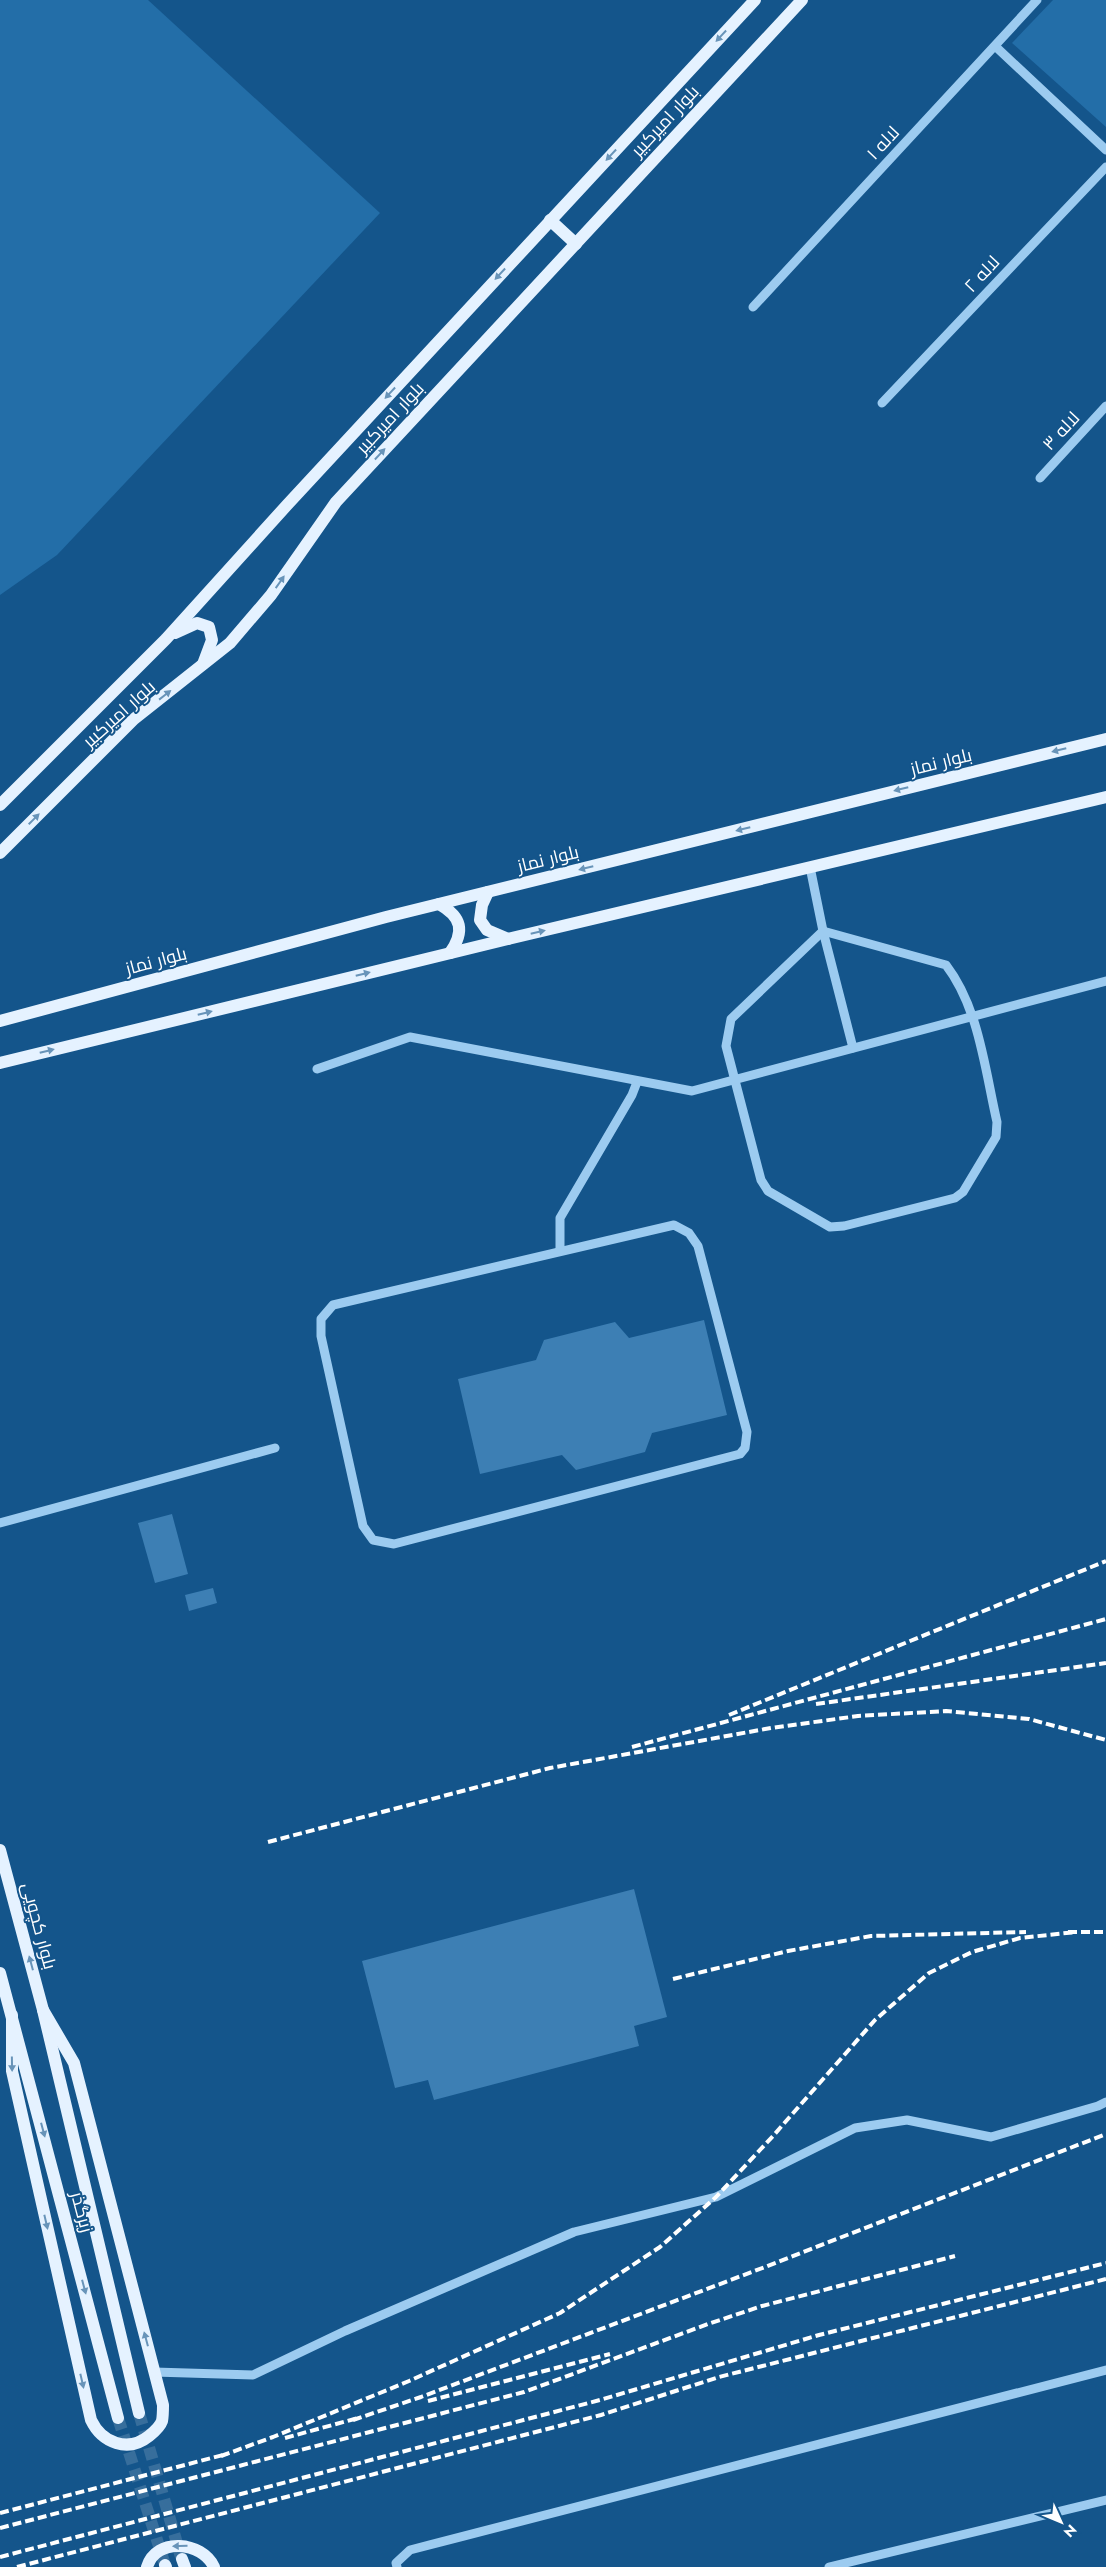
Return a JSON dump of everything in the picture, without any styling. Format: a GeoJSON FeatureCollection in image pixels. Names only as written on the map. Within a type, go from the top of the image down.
{"type":"FeatureCollection","features":[{"type":"Feature","properties":{"kind":"main road","name":"بلوار امیرکبیر"},"geometry":{"type":"LineString","coordinates":[[0,805],[166,639],[754,0]]}},
{"type":"Feature","properties":{"kind":"main road","name":"بلوار امیرکبیر"},"geometry":{"type":"LineString","coordinates":[[0,853],[134,719],[230,643],[251,621],[336,502],[802,0]]}},
{"type":"Feature","properties":{"kind":"main road"},"geometry":{"type":"LineString","coordinates":[[550,220],[576,244]]}},
{"type":"Feature","properties":{"kind":"main road"},"geometry":{"type":"LineString","coordinates":[[166,639],[189,625],[203,624],[209,627],[212,640],[202,666]]}},
{"type":"Feature","properties":{"kind":"main road","name":"بلوار نماز"},"geometry":{"type":"LineString","coordinates":[[0,1021],[439,904],[1106,738]]}},
{"type":"Feature","properties":{"kind":"main road"},"geometry":{"type":"LineString","coordinates":[[0,1063],[508,939],[1106,797]]}},
{"type":"Feature","properties":{"kind":"main road"},"geometry":{"type":"LineString","coordinates":[[488,892],[482,905],[480,920],[487,930],[508,939]]}},
{"type":"Feature","properties":{"kind":"main road"},"geometry":{"type":"LineString","coordinates":[[439,904],[452,912],[460,925],[459,940],[450,953]]}},
{"type":"Feature","properties":{"kind":"main road","name":"بلوار کچویی"},"geometry":{"type":"LineString","coordinates":[[0,1850],[43,2010]]}},
{"type":"Feature","properties":{"kind":"main road"},"geometry":{"type":"LineString","coordinates":[[0,1973],[12,2015],[12,2071],[91,2420],[96,2430],[106,2440],[120,2445],[137,2443],[155,2431],[162,2422],[163,2406],[74,2063],[43,2010]]}},
{"type":"Feature","properties":{"kind":"main road","name":"زیرگذر"},"geometry":{"type":"LineString","coordinates":[[43,2010],[140,2414]]}},
{"type":"Feature","properties":{"kind":"main road","name":"زیرگذر"},"geometry":{"type":"LineString","coordinates":[[12,2015],[118,2418]]}},
{"type":"Feature","properties":{"kind":"main road"},"geometry":{"type":"LineString","coordinates":[[147,2567],[155,2554],[170,2546],[189,2546],[199,2551],[214,2567]]}},
{"type":"Feature","properties":{"kind":"street","name":"لاله ۱"},"geometry":{"type":"LineString","coordinates":[[753,307],[1037,0]]}},
{"type":"Feature","properties":{"kind":"street"},"geometry":{"type":"LineString","coordinates":[[995,46],[1106,150]]}},
{"type":"Feature","properties":{"kind":"street","name":"لاله ۲"},"geometry":{"type":"LineString","coordinates":[[882,403],[1106,167]]}},
{"type":"Feature","properties":{"kind":"street","name":"لاله ۳"},"geometry":{"type":"LineString","coordinates":[[1040,478],[1106,406]]}},
{"type":"Feature","properties":{"kind":"street"},"geometry":{"type":"LineString","coordinates":[[810,867],[823,931],[853,1048]]}},
{"type":"Feature","properties":{"kind":"street"},"geometry":{"type":"LineString","coordinates":[[823,931],[946,965],[958,981],[972,1016],[997,1122],[996,1138],[963,1192],[955,1198],[844,1226],[830,1227],[768,1191],[761,1180],[726,1046],[731,1019],[823,931]]}},
{"type":"Feature","properties":{"kind":"street"},"geometry":{"type":"LineString","coordinates":[[317,1069],[410,1037],[637,1082],[692,1091],[1106,981]]}},
{"type":"Feature","properties":{"kind":"street"},"geometry":{"type":"LineString","coordinates":[[560,1251],[560,1218],[632,1095],[637,1082]]}},
{"type":"Feature","properties":{"kind":"street"},"geometry":{"type":"LineString","coordinates":[[674,1225],[689,1233],[698,1246],[747,1432],[745,1448],[740,1454],[394,1544],[373,1540],[363,1526],[321,1336],[321,1319],[333,1305],[560,1251],[674,1225]]}},
{"type":"Feature","properties":{"kind":"street"},"geometry":{"type":"LineString","coordinates":[[0,1523],[275,1448]]}},
{"type":"Feature","properties":{"kind":"street"},"geometry":{"type":"LineString","coordinates":[[154,2372],[253,2375],[345,2331],[574,2232],[716,2197],[855,2128],[907,2120],[991,2137],[1035,2126],[1106,2102]]}},
{"type":"Feature","properties":{"kind":"street"},"geometry":{"type":"LineString","coordinates":[[397,2567],[396,2563],[410,2550],[1106,2370]]}},
{"type":"Feature","properties":{"kind":"street"},"geometry":{"type":"LineString","coordinates":[[828,2567],[1106,2500]]}},
{"type":"Feature","properties":{"kind":"shaded area"},"geometry":{"type":"Polygon","coordinates":[[[0,0],[148,0],[380,213],[57,555],[0,595],[0,0]]]}},
{"type":"Feature","properties":{"kind":"shaded area"},"geometry":{"type":"Polygon","coordinates":[[[1053,0],[1106,0],[1106,127],[1012,43],[1053,0]]]}},
{"type":"Feature","properties":{"kind":"building"},"geometry":{"type":"Polygon","coordinates":[[[704,1320],[727,1415],[652,1433],[645,1452],[576,1470],[562,1455],[480,1474],[458,1379],[536,1360],[544,1340],[615,1322],[629,1338],[704,1320]]]}},
{"type":"Feature","properties":{"kind":"building"},"geometry":{"type":"Polygon","coordinates":[[[172,1514],[188,1574],[155,1583],[138,1523],[172,1514]]]}},
{"type":"Feature","properties":{"kind":"building"},"geometry":{"type":"Polygon","coordinates":[[[213,1588],[217,1603],[189,1611],[185,1595],[213,1588]]]}},
{"type":"Feature","properties":{"kind":"building"},"geometry":{"type":"Polygon","coordinates":[[[634,1889],[667,2017],[634,2026],[639,2046],[434,2100],[428,2080],[395,2088],[362,1961],[634,1889]]]}},
{"type":"Feature","properties":{"kind":"tunnel"},"geometry":{"type":"LineString","coordinates":[[139,2413],[181,2557]]}},
{"type":"Feature","properties":{"kind":"tunnel"},"geometry":{"type":"LineString","coordinates":[[118,2418],[165,2565]]}},
{"type":"Feature","properties":{"kind":"railway"},"geometry":{"type":"LineString","coordinates":[[729,1715],[1106,1561]]}},
{"type":"Feature","properties":{"kind":"railway"},"geometry":{"type":"LineString","coordinates":[[632,1747],[1106,1619]]}},
{"type":"Feature","properties":{"kind":"railway"},"geometry":{"type":"LineString","coordinates":[[816,1704],[1106,1663]]}},
{"type":"Feature","properties":{"kind":"railway"},"geometry":{"type":"LineString","coordinates":[[268,1842],[550,1768],[771,1728],[858,1716],[946,1711],[1029,1719],[1106,1740]]}},
{"type":"Feature","properties":{"kind":"railway"},"geometry":{"type":"LineString","coordinates":[[673,1979],[788,1951],[871,1936],[1026,1932]]}},
{"type":"Feature","properties":{"kind":"railway"},"geometry":{"type":"LineString","coordinates":[[1068,1932],[1106,1932]]}},
{"type":"Feature","properties":{"kind":"railway"},"geometry":{"type":"LineString","coordinates":[[221,2456],[273,2437],[409,2381],[560,2313],[660,2247],[716,2197],[773,2136],[875,2020],[929,1973],[972,1952],[1020,1938],[1076,1932]]}},
{"type":"Feature","properties":{"kind":"railway"},"geometry":{"type":"LineString","coordinates":[[353,2420],[421,2397],[765,2267],[1106,2134]]}},
{"type":"Feature","properties":{"kind":"railway"},"geometry":{"type":"LineString","coordinates":[[0,2528],[524,2392],[762,2306],[955,2256]]}},
{"type":"Feature","properties":{"kind":"railway"},"geometry":{"type":"LineString","coordinates":[[0,2557],[600,2400],[819,2335],[1106,2263]]}},
{"type":"Feature","properties":{"kind":"railway"},"geometry":{"type":"LineString","coordinates":[[17,2567],[601,2415],[719,2377],[1106,2279]]}},
{"type":"Feature","properties":{"kind":"railway"},"geometry":{"type":"LineString","coordinates":[[428,2401],[610,2354]]}},
{"type":"Feature","properties":{"kind":"railway"},"geometry":{"type":"LineString","coordinates":[[285,2438],[358,2418]]}},
{"type":"Feature","properties":{"kind":"railway"},"geometry":{"type":"LineString","coordinates":[[0,2513],[227,2454]]}}]}
